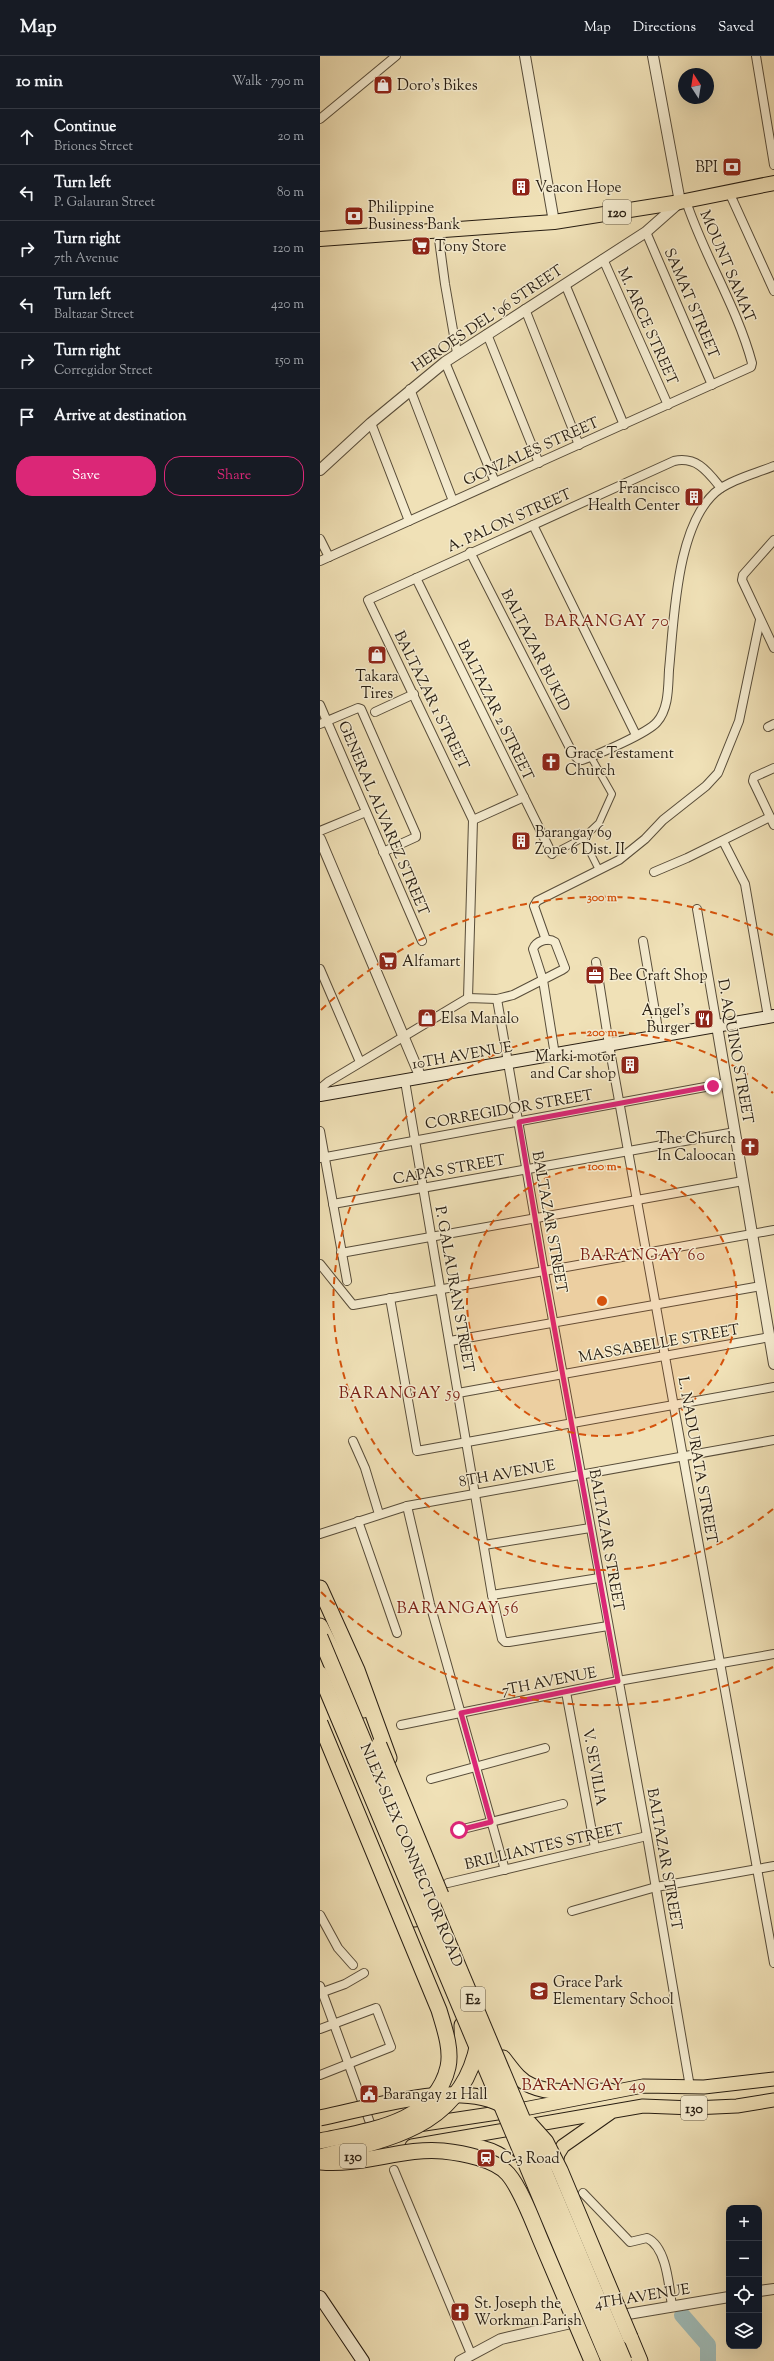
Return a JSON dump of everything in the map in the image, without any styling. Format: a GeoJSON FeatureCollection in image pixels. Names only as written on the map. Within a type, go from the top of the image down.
{"type":"FeatureCollection","features":[{"type":"Feature","properties":{"kind":"highway","name":"120"},"geometry":{"type":"LineString","coordinates":[[320,239],[438,232],[554,222],[683,201],[774,183]]}},
{"type":"Feature","properties":{"kind":"highway"},"geometry":{"type":"LineString","coordinates":[[320,1588],[362,1683],[445,1918],[524,2109]]}},
{"type":"Feature","properties":{"kind":"highway"},"geometry":{"type":"LineString","coordinates":[[320,1626],[368,1720],[386,1760],[476,1982],[480,2018],[475,2057],[466,2080],[435,2117],[405,2132],[320,2157]]}},
{"type":"Feature","properties":{"kind":"highway","name":"NLEX-SLEX CONNECTOR ROAD"},"geometry":{"type":"LineString","coordinates":[[320,1637],[624,2361]]}},
{"type":"Feature","properties":{"kind":"highway","name":"NLEX-SLEX CONNECTOR ROAD"},"geometry":{"type":"LineString","coordinates":[[320,1674],[609,2361]]}},
{"type":"Feature","properties":{"kind":"highway"},"geometry":{"type":"LineString","coordinates":[[320,1702],[462,2025],[499,2113]]}},
{"type":"Feature","properties":{"kind":"highway"},"geometry":{"type":"LineString","coordinates":[[320,1723],[439,2010],[448,2050],[448,2067],[442,2082],[433,2098],[425,2106],[399,2121],[383,2127],[320,2140]]}},
{"type":"Feature","properties":{"kind":"highway"},"geometry":{"type":"LineString","coordinates":[[419,1928],[445,1918]]}},
{"type":"Feature","properties":{"kind":"highway"},"geometry":{"type":"LineString","coordinates":[[373,2131],[405,2123],[426,2113],[442,2101],[454,2083],[461,2060],[462,2025]]}},
{"type":"Feature","properties":{"kind":"highway"},"geometry":{"type":"LineString","coordinates":[[503,2058],[519,2078],[532,2086],[560,2091],[610,2091]]}},
{"type":"Feature","properties":{"kind":"highway"},"geometry":{"type":"LineString","coordinates":[[320,2118],[406,2100],[452,2093],[476,2096],[504,2105],[527,2120],[546,2142],[560,2170],[640,2361]]}},
{"type":"Feature","properties":{"kind":"highway"},"geometry":{"type":"LineString","coordinates":[[320,2162],[357,2162],[416,2152],[442,2151],[492,2164],[507,2173],[529,2213],[592,2361]]}},
{"type":"Feature","properties":{"kind":"highway"},"geometry":{"type":"LineString","coordinates":[[611,2316],[630,2361]]}},
{"type":"Feature","properties":{"kind":"highway"},"geometry":{"type":"LineString","coordinates":[[586,2320],[603,2361]]}},
{"type":"Feature","properties":{"kind":"main road","name":"10TH AVENUE"},"geometry":{"type":"LineString","coordinates":[[321,1091],[405,1081],[771,1017]]}},
{"type":"Feature","properties":{"kind":"main road","name":"130"},"geometry":{"type":"LineString","coordinates":[[320,2140],[524,2109],[610,2091],[643,2086],[720,2086],[774,2079]]}},
{"type":"Feature","properties":{"kind":"main road","name":"130"},"geometry":{"type":"LineString","coordinates":[[320,2162],[643,2106],[693,2108],[737,2106],[774,2100]]}},
{"type":"Feature","properties":{"kind":"main road"},"geometry":{"type":"LineString","coordinates":[[565,2101],[569,2118]]}},
{"type":"Feature","properties":{"kind":"main road"},"geometry":{"type":"LineString","coordinates":[[524,2109],[611,2316]]}},
{"type":"Feature","properties":{"kind":"main road"},"geometry":{"type":"LineString","coordinates":[[558,2187],[556,2163],[563,2146],[615,2110]]}},
{"type":"Feature","properties":{"kind":"main road"},"geometry":{"type":"LineString","coordinates":[[499,2113],[586,2320]]}},
{"type":"Feature","properties":{"kind":"main road"},"geometry":{"type":"LineString","coordinates":[[426,2144],[484,2146],[503,2154],[528,2181]]}},
{"type":"Feature","properties":{"kind":"main road"},"geometry":{"type":"LineString","coordinates":[[320,2297],[362,2361]]}},
{"type":"Feature","properties":{"kind":"street"},"geometry":{"type":"LineString","coordinates":[[320,119],[396,56]]}},
{"type":"Feature","properties":{"kind":"street"},"geometry":{"type":"LineString","coordinates":[[525,56],[554,222]]}},
{"type":"Feature","properties":{"kind":"street"},"geometry":{"type":"LineString","coordinates":[[654,56],[683,201]]}},
{"type":"Feature","properties":{"kind":"street"},"geometry":{"type":"LineString","coordinates":[[756,56],[774,165]]}},
{"type":"Feature","properties":{"kind":"street"},"geometry":{"type":"LineString","coordinates":[[729,192],[774,291]]}},
{"type":"Feature","properties":{"kind":"street","name":"HEROES DEL '96 STREET"},"geometry":{"type":"LineString","coordinates":[[320,470],[371,422],[410,389],[457,353],[646,232],[683,201]]}},
{"type":"Feature","properties":{"kind":"street","name":"MOUNT SAMAT"},"geometry":{"type":"LineString","coordinates":[[683,201],[744,338],[752,365]]}},
{"type":"Feature","properties":{"kind":"street"},"geometry":{"type":"LineString","coordinates":[[438,232],[444,284],[457,353]]}},
{"type":"Feature","properties":{"kind":"street","name":"SAMAT STREET"},"geometry":{"type":"LineString","coordinates":[[646,232],[712,385]]}},
{"type":"Feature","properties":{"kind":"street","name":"M. ARCE STREET"},"geometry":{"type":"LineString","coordinates":[[603,259],[668,405]]}},
{"type":"Feature","properties":{"kind":"street"},"geometry":{"type":"LineString","coordinates":[[565,284],[624,424]]}},
{"type":"Feature","properties":{"kind":"street"},"geometry":{"type":"LineString","coordinates":[[525,309],[579,445]]}},
{"type":"Feature","properties":{"kind":"street"},"geometry":{"type":"LineString","coordinates":[[487,334],[539,463]]}},
{"type":"Feature","properties":{"kind":"street"},"geometry":{"type":"LineString","coordinates":[[445,362],[495,482]]}},
{"type":"Feature","properties":{"kind":"street","name":"GONZALES STREET"},"geometry":{"type":"LineString","coordinates":[[320,561],[668,405],[752,365]]}},
{"type":"Feature","properties":{"kind":"street"},"geometry":{"type":"LineString","coordinates":[[410,389],[454,501]]}},
{"type":"Feature","properties":{"kind":"street"},"geometry":{"type":"LineString","coordinates":[[371,422],[409,521]]}},
{"type":"Feature","properties":{"kind":"street","name":"A. PALON STREET"},"geometry":{"type":"LineString","coordinates":[[368,600],[470,552],[683,458],[702,466],[721,488]]}},
{"type":"Feature","properties":{"kind":"street"},"geometry":{"type":"LineString","coordinates":[[552,854],[583,838],[599,823],[612,794],[591,757],[657,723],[666,703],[676,588],[682,562],[700,514],[709,499],[721,488],[774,466]]}},
{"type":"Feature","properties":{"kind":"street"},"geometry":{"type":"LineString","coordinates":[[533,524],[636,734]]}},
{"type":"Feature","properties":{"kind":"street"},"geometry":{"type":"LineString","coordinates":[[320,539],[329,557]]}},
{"type":"Feature","properties":{"kind":"street"},"geometry":{"type":"LineString","coordinates":[[774,540],[744,575],[742,580],[774,648]]}},
{"type":"Feature","properties":{"kind":"street","name":"BALTAZAR BUKID"},"geometry":{"type":"LineString","coordinates":[[470,552],[578,759],[591,757]]}},
{"type":"Feature","properties":{"kind":"street","name":"BALTAZAR 2 STREET"},"geometry":{"type":"LineString","coordinates":[[416,578],[552,854]]}},
{"type":"Feature","properties":{"kind":"street","name":"BALTAZAR 1 STREET"},"geometry":{"type":"LineString","coordinates":[[368,600],[472,817],[468,998]]}},
{"type":"Feature","properties":{"kind":"street"},"geometry":{"type":"LineString","coordinates":[[546,940],[535,904],[619,860],[635,848],[663,820],[706,786],[718,773],[739,721],[760,620]]}},
{"type":"Feature","properties":{"kind":"street"},"geometry":{"type":"LineString","coordinates":[[374,712],[414,694]]}},
{"type":"Feature","properties":{"kind":"street","name":"GENERAL ALVAREZ STREET"},"geometry":{"type":"LineString","coordinates":[[320,705],[323,723],[366,812],[422,941]]}},
{"type":"Feature","properties":{"kind":"street"},"geometry":{"type":"LineString","coordinates":[[323,723],[360,708],[416,834],[416,837],[383,852]]}},
{"type":"Feature","properties":{"kind":"street"},"geometry":{"type":"LineString","coordinates":[[774,768],[754,777],[753,781],[774,825]]}},
{"type":"Feature","properties":{"kind":"street"},"geometry":{"type":"LineString","coordinates":[[472,817],[524,797]]}},
{"type":"Feature","properties":{"kind":"street"},"geometry":{"type":"LineString","coordinates":[[320,831],[366,812]]}},
{"type":"Feature","properties":{"kind":"street"},"geometry":{"type":"LineString","coordinates":[[654,872],[696,854],[770,817]]}},
{"type":"Feature","properties":{"kind":"street"},"geometry":{"type":"LineString","coordinates":[[583,838],[599,870]]}},
{"type":"Feature","properties":{"kind":"street"},"geometry":{"type":"LineString","coordinates":[[320,839],[421,1078]]}},
{"type":"Feature","properties":{"kind":"street"},"geometry":{"type":"LineString","coordinates":[[723,841],[745,884],[771,1017]]}},
{"type":"Feature","properties":{"kind":"street","name":"D. AQUINO STREET"},"geometry":{"type":"LineString","coordinates":[[697,909],[774,1364]]}},
{"type":"Feature","properties":{"kind":"street"},"geometry":{"type":"LineString","coordinates":[[321,1091],[328,1082],[404,1036],[463,1003],[468,998],[497,999],[518,993],[543,980],[565,968],[555,942],[546,940],[536,944],[533,949],[543,980],[555,1055]]}},
{"type":"Feature","properties":{"kind":"street"},"geometry":{"type":"LineString","coordinates":[[643,941],[659,1036]]}},
{"type":"Feature","properties":{"kind":"street","name":"L. NADURATA STREET"},"geometry":{"type":"LineString","coordinates":[[596,962],[619,1103],[774,1963]]}},
{"type":"Feature","properties":{"kind":"street"},"geometry":{"type":"LineString","coordinates":[[320,969],[360,1062]]}},
{"type":"Feature","properties":{"kind":"street","name":"BALTAZAR STREET"},"geometry":{"type":"LineString","coordinates":[[497,999],[562,1374],[647,1836],[690,2087]]}},
{"type":"Feature","properties":{"kind":"street","name":"P. GALAURAN STREET"},"geometry":{"type":"LineString","coordinates":[[405,1081],[492,1595],[501,1637],[504,1642],[608,1626]]}},
{"type":"Feature","properties":{"kind":"street","name":"CORREGIDOR STREET"},"geometry":{"type":"LineString","coordinates":[[323,1158],[727,1083]]}},
{"type":"Feature","properties":{"kind":"street"},"geometry":{"type":"LineString","coordinates":[[320,1131],[323,1158],[347,1281]]}},
{"type":"Feature","properties":{"kind":"street","name":"CAPAS STREET"},"geometry":{"type":"LineString","coordinates":[[333,1204],[735,1132]]}},
{"type":"Feature","properties":{"kind":"street"},"geometry":{"type":"LineString","coordinates":[[341,1253],[744,1181]]}},
{"type":"Feature","properties":{"kind":"street"},"geometry":{"type":"LineString","coordinates":[[320,1264],[353,1305],[774,1230]]}},
{"type":"Feature","properties":{"kind":"street"},"geometry":{"type":"LineString","coordinates":[[450,1342],[761,1286]]}},
{"type":"Feature","properties":{"kind":"street"},"geometry":{"type":"LineString","coordinates":[[390,1298],[416,1450],[774,1387]]}},
{"type":"Feature","properties":{"kind":"street","name":"MASSABELLE STREET"},"geometry":{"type":"LineString","coordinates":[[458,1393],[770,1337]]}},
{"type":"Feature","properties":{"kind":"street","name":"8TH AVENUE"},"geometry":{"type":"LineString","coordinates":[[320,1534],[358,1520],[407,1506],[475,1492],[774,1440]]}},
{"type":"Feature","properties":{"kind":"street"},"geometry":{"type":"LineString","coordinates":[[353,1441],[365,1468],[379,1514]]}},
{"type":"Feature","properties":{"kind":"street"},"geometry":{"type":"LineString","coordinates":[[407,1506],[430,1604],[505,1870]]}},
{"type":"Feature","properties":{"kind":"street"},"geometry":{"type":"LineString","coordinates":[[358,1520],[398,1633]]}},
{"type":"Feature","properties":{"kind":"street"},"geometry":{"type":"LineString","coordinates":[[484,1545],[590,1528]]}},
{"type":"Feature","properties":{"kind":"street"},"geometry":{"type":"LineString","coordinates":[[492,1595],[599,1578]]}},
{"type":"Feature","properties":{"kind":"street","name":"7TH AVENUE"},"geometry":{"type":"LineString","coordinates":[[401,1725],[618,1681],[774,1654]]}},
{"type":"Feature","properties":{"kind":"street","name":"V. SEVILIA"},"geometry":{"type":"LineString","coordinates":[[566,1692],[595,1848]]}},
{"type":"Feature","properties":{"kind":"street"},"geometry":{"type":"LineString","coordinates":[[431,1779],[545,1748]]}},
{"type":"Feature","properties":{"kind":"street"},"geometry":{"type":"LineString","coordinates":[[459,1830],[563,1804]]}},
{"type":"Feature","properties":{"kind":"street","name":"BRILLIANTES STREET"},"geometry":{"type":"LineString","coordinates":[[448,1883],[647,1836]]}},
{"type":"Feature","properties":{"kind":"street"},"geometry":{"type":"LineString","coordinates":[[572,1911],[656,1887],[774,1866]]}},
{"type":"Feature","properties":{"kind":"street"},"geometry":{"type":"LineString","coordinates":[[320,1915],[338,1948],[353,1965]]}},
{"type":"Feature","properties":{"kind":"street"},"geometry":{"type":"LineString","coordinates":[[364,1973],[345,1984],[321,1989],[373,2131]]}},
{"type":"Feature","properties":{"kind":"street"},"geometry":{"type":"LineString","coordinates":[[320,2029],[376,2008],[390,2047],[320,2075]]}},
{"type":"Feature","properties":{"kind":"street"},"geometry":{"type":"LineString","coordinates":[[394,2170],[471,2354]]}},
{"type":"Feature","properties":{"kind":"street"},"geometry":{"type":"LineString","coordinates":[[583,2193],[630,2242],[647,2238],[658,2246],[667,2272],[672,2306]]}},
{"type":"Feature","properties":{"kind":"street"},"geometry":{"type":"LineString","coordinates":[[762,2291],[774,2289]]}},
{"type":"Feature","properties":{"kind":"street","name":"4TH AVENUE"},"geometry":{"type":"LineString","coordinates":[[460,2361],[501,2339],[559,2325],[726,2297]]}},
{"type":"Feature","properties":{"kind":"waterway"},"geometry":{"type":"LineString","coordinates":[[682,2315],[708,2345],[708,2361]]}},
{"type":"Feature","properties":{"kind":"place","name":"Doro's Bikes"},"geometry":{"type":"Point","coordinates":[383,85]}},
{"type":"Feature","properties":{"kind":"place","name":"BPI"},"geometry":{"type":"Point","coordinates":[732,167]}},
{"type":"Feature","properties":{"kind":"place","name":"Veacon Hope"},"geometry":{"type":"Point","coordinates":[521,187]}},
{"type":"Feature","properties":{"kind":"place","name":"Philippine Business Bank"},"geometry":{"type":"Point","coordinates":[354,216]}},
{"type":"Feature","properties":{"kind":"place","name":"Tony Store"},"geometry":{"type":"Point","coordinates":[421,246]}},
{"type":"Feature","properties":{"kind":"place","name":"Francisco Health Center"},"geometry":{"type":"Point","coordinates":[694,497]}},
{"type":"Feature","properties":{"kind":"place","name":"Takara Tires"},"geometry":{"type":"Point","coordinates":[377,655]}},
{"type":"Feature","properties":{"kind":"place","name":"Grace Testament Church"},"geometry":{"type":"Point","coordinates":[551,762]}},
{"type":"Feature","properties":{"kind":"place","name":"Barangay 69 Zone 6 Dist. II"},"geometry":{"type":"Point","coordinates":[521,841]}},
{"type":"Feature","properties":{"kind":"place","name":"Alfamart"},"geometry":{"type":"Point","coordinates":[388,961]}},
{"type":"Feature","properties":{"kind":"place","name":"Bee Craft Shop"},"geometry":{"type":"Point","coordinates":[595,975]}},
{"type":"Feature","properties":{"kind":"place","name":"Elsa Manalo"},"geometry":{"type":"Point","coordinates":[427,1018]}},
{"type":"Feature","properties":{"kind":"place","name":"Angel's Burger"},"geometry":{"type":"Point","coordinates":[704,1019]}},
{"type":"Feature","properties":{"kind":"place","name":"Marki motor and Car shop"},"geometry":{"type":"Point","coordinates":[630,1065]}},
{"type":"Feature","properties":{"kind":"place","name":"The Church In Caloocan"},"geometry":{"type":"Point","coordinates":[750,1147]}},
{"type":"Feature","properties":{"kind":"place","name":"Grace Park Elementary School"},"geometry":{"type":"Point","coordinates":[539,1991]}},
{"type":"Feature","properties":{"kind":"place","name":"Barangay 21 Hall"},"geometry":{"type":"Point","coordinates":[369,2094]}},
{"type":"Feature","properties":{"kind":"place","name":"C-3 Road"},"geometry":{"type":"Point","coordinates":[486,2158]}},
{"type":"Feature","properties":{"kind":"place","name":"St. Joseph the Workman Parish"},"geometry":{"type":"Point","coordinates":[460,2312]}},
{"type":"Feature","properties":{"kind":"district","name":"BARANGAY 70"},"geometry":{"type":"Point","coordinates":[607,620]}},
{"type":"Feature","properties":{"kind":"district","name":"BARANGAY 60"},"geometry":{"type":"Point","coordinates":[643,1254]}},
{"type":"Feature","properties":{"kind":"district","name":"BARANGAY 59"},"geometry":{"type":"Point","coordinates":[400,1392]}},
{"type":"Feature","properties":{"kind":"district","name":"BARANGAY 56"},"geometry":{"type":"Point","coordinates":[458,1607]}},
{"type":"Feature","properties":{"kind":"district","name":"BARANGAY 49"},"geometry":{"type":"Point","coordinates":[584,2084]}},
{"type":"Feature","properties":{"kind":"route"},"geometry":{"type":"LineString","coordinates":[[459,1830],[491,1822],[461,1713],[618,1681],[544,1271],[519,1122],[713,1086]]}}]}
